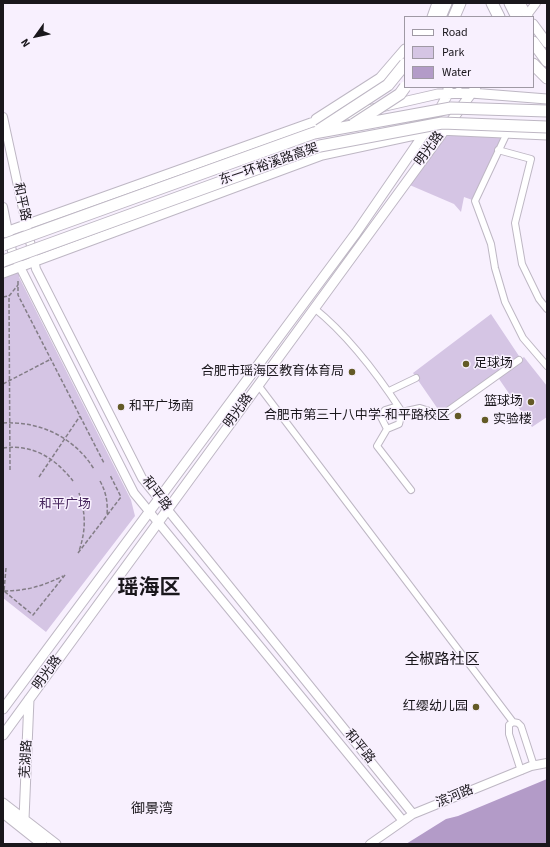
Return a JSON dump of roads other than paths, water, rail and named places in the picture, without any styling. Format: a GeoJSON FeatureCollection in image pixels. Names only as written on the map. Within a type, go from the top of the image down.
{"type":"FeatureCollection","features":[{"type":"Feature","properties":{"kind":"highway"},"geometry":{"type":"LineString","coordinates":[[440,16],[446,3]]}},
{"type":"Feature","properties":{"kind":"highway"},"geometry":{"type":"LineString","coordinates":[[454,16],[460,3]]}},
{"type":"Feature","properties":{"kind":"highway"},"geometry":{"type":"LineString","coordinates":[[492,3],[498,16]]}},
{"type":"Feature","properties":{"kind":"highway"},"geometry":{"type":"LineString","coordinates":[[510,3],[524,12]]}},
{"type":"Feature","properties":{"kind":"highway"},"geometry":{"type":"LineString","coordinates":[[534,43],[547,61]]}},
{"type":"Feature","properties":{"kind":"highway"},"geometry":{"type":"LineString","coordinates":[[312,128],[388,85],[404,65]]}},
{"type":"Feature","properties":{"kind":"highway"},"geometry":{"type":"LineString","coordinates":[[534,65],[547,78]]}},
{"type":"Feature","properties":{"kind":"highway"},"geometry":{"type":"LineString","coordinates":[[320,146],[400,94],[404,88]]}},
{"type":"Feature","properties":{"kind":"highway","name":"东一环裕溪路高架"},"geometry":{"type":"LineString","coordinates":[[3,245],[312,128],[451,108],[547,111]]}},
{"type":"Feature","properties":{"kind":"highway","name":"东一环裕溪路高架"},"geometry":{"type":"LineString","coordinates":[[3,262],[320,146],[442,123],[547,127]]}},
{"type":"Feature","properties":{"kind":"main road"},"geometry":{"type":"LineString","coordinates":[[432,16],[437,3]]}},
{"type":"Feature","properties":{"kind":"main road"},"geometry":{"type":"LineString","coordinates":[[524,12],[536,3]]}},
{"type":"Feature","properties":{"kind":"main road"},"geometry":{"type":"LineString","coordinates":[[534,25],[547,43]]}},
{"type":"Feature","properties":{"kind":"main road"},"geometry":{"type":"LineString","coordinates":[[312,128],[380,78],[404,50]]}},
{"type":"Feature","properties":{"kind":"main road"},"geometry":{"type":"LineString","coordinates":[[6,232],[312,128],[438,94],[473,90],[547,99]]}},
{"type":"Feature","properties":{"kind":"main road","name":"明光路"},"geometry":{"type":"LineString","coordinates":[[3,735],[473,90]]}},
{"type":"Feature","properties":{"kind":"main road","name":"明光路"},"geometry":{"type":"LineString","coordinates":[[3,709],[356,233],[425,132],[449,93]]}},
{"type":"Feature","properties":{"kind":"main road","name":"和平路"},"geometry":{"type":"LineString","coordinates":[[3,118],[36,269],[142,478],[413,814]]}},
{"type":"Feature","properties":{"kind":"main road"},"geometry":{"type":"LineString","coordinates":[[3,274],[322,155],[425,132],[444,130],[547,135]]}},
{"type":"Feature","properties":{"kind":"main road","name":"和平路"},"geometry":{"type":"LineString","coordinates":[[3,207],[6,232],[12,251],[134,493],[404,821]]}},
{"type":"Feature","properties":{"kind":"main road","name":"芜湖路"},"geometry":{"type":"LineString","coordinates":[[24,819],[29,699]]}},
{"type":"Feature","properties":{"kind":"main road","name":"滨河路"},"geometry":{"type":"LineString","coordinates":[[370,844],[413,814],[534,766],[547,763]]}},
{"type":"Feature","properties":{"kind":"main road"},"geometry":{"type":"LineString","coordinates":[[3,803],[56,844]]}},
{"type":"Feature","properties":{"kind":"main road"},"geometry":{"type":"LineString","coordinates":[[3,813],[42,844]]}},
{"type":"Feature","properties":{"kind":"street"},"geometry":{"type":"LineString","coordinates":[[506,133],[475,201],[491,244],[495,268],[505,302],[523,338],[547,366]]}},
{"type":"Feature","properties":{"kind":"street"},"geometry":{"type":"LineString","coordinates":[[498,150],[531,159],[515,223],[522,264],[539,299],[547,309]]}},
{"type":"Feature","properties":{"kind":"street"},"geometry":{"type":"LineString","coordinates":[[314,308],[333,324],[389,391],[402,412],[399,424],[388,429],[377,446],[411,490]]}},
{"type":"Feature","properties":{"kind":"street"},"geometry":{"type":"LineString","coordinates":[[402,412],[420,408],[442,415],[519,360]]}},
{"type":"Feature","properties":{"kind":"street"},"geometry":{"type":"LineString","coordinates":[[389,391],[416,378]]}},
{"type":"Feature","properties":{"kind":"street"},"geometry":{"type":"LineString","coordinates":[[258,385],[513,722],[518,722],[521,726],[534,766]]}},
{"type":"Feature","properties":{"kind":"street"},"geometry":{"type":"LineString","coordinates":[[388,429],[381,417],[385,410],[398,406]]}},
{"type":"Feature","properties":{"kind":"street"},"geometry":{"type":"LineString","coordinates":[[513,722],[509,725],[509,734],[521,771]]}},
{"type":"Feature","properties":{"kind":"lane"},"geometry":{"type":"LineString","coordinates":[[389,140],[449,93],[459,88]]}},
{"type":"Feature","properties":{"kind":"water"},"geometry":{"type":"Polygon","coordinates":[[[547,779],[547,844],[406,844],[446,819],[458,816],[547,779]]]}},
{"type":"Feature","properties":{"kind":"place","name":"足球场"},"geometry":{"type":"Point","coordinates":[466,364]}},
{"type":"Feature","properties":{"kind":"place","name":"合肥市瑶海区教育体育局"},"geometry":{"type":"Point","coordinates":[352,372]}},
{"type":"Feature","properties":{"kind":"place","name":"篮球场"},"geometry":{"type":"Point","coordinates":[531,402]}},
{"type":"Feature","properties":{"kind":"place","name":"和平广场南"},"geometry":{"type":"Point","coordinates":[121,407]}},
{"type":"Feature","properties":{"kind":"place","name":"合肥市第三十八中学-和平路校区"},"geometry":{"type":"Point","coordinates":[458,416]}},
{"type":"Feature","properties":{"kind":"place","name":"实验楼"},"geometry":{"type":"Point","coordinates":[485,420]}},
{"type":"Feature","properties":{"kind":"place","name":"红缨幼儿园"},"geometry":{"type":"Point","coordinates":[476,707]}},
{"type":"Feature","properties":{"kind":"district","name":"瑶海区"},"geometry":{"type":"Point","coordinates":[149,589]}},
{"type":"Feature","properties":{"kind":"district","name":"全椒路社区"},"geometry":{"type":"Point","coordinates":[442,661]}},
{"type":"Feature","properties":{"kind":"district","name":"御景湾"},"geometry":{"type":"Point","coordinates":[152,810]}},
{"type":"Feature","properties":{"kind":"park label","name":"和平广场"},"geometry":{"type":"Point","coordinates":[65,505]}}]}
